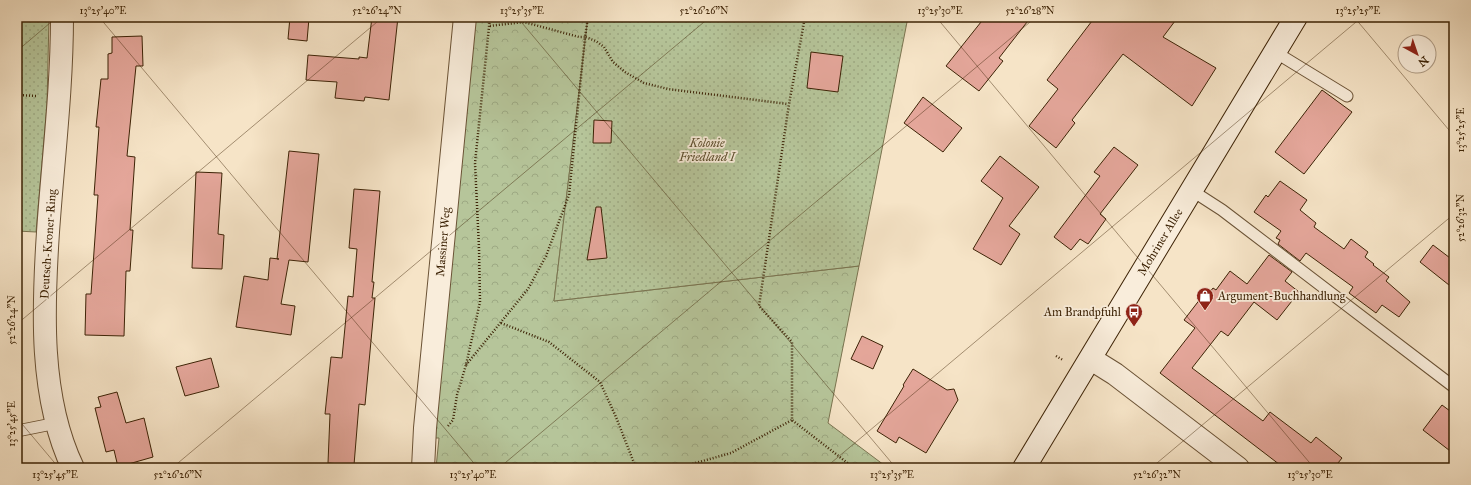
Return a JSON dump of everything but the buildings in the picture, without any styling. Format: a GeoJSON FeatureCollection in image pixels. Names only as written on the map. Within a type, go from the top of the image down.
{"type":"FeatureCollection","features":[{"type":"Feature","properties":{"kind":"street","name":"Deutsch-Kroner-Ring"},"geometry":{"type":"LineString","coordinates":[[62,17],[62,64],[44,285],[44,319],[48,376],[57,424],[73,468]]}},
{"type":"Feature","properties":{"kind":"street","name":"Massiner Weg"},"geometry":{"type":"LineString","coordinates":[[423,468],[425,428],[465,17]]}},
{"type":"Feature","properties":{"kind":"street","name":"Mohriner Allee"},"geometry":{"type":"LineString","coordinates":[[1024,468],[1296,17]]}},
{"type":"Feature","properties":{"kind":"street"},"geometry":{"type":"LineString","coordinates":[[1091,359],[1115,374],[1238,468]]}},
{"type":"Feature","properties":{"kind":"lane"},"geometry":{"type":"LineString","coordinates":[[1275,52],[1347,96]]}},
{"type":"Feature","properties":{"kind":"lane"},"geometry":{"type":"LineString","coordinates":[[1191,190],[1222,210],[1454,387]]}},
{"type":"Feature","properties":{"kind":"lane"},"geometry":{"type":"LineString","coordinates":[[17,431],[57,424]]}},
{"type":"Feature","properties":{"kind":"path"},"geometry":{"type":"LineString","coordinates":[[425,428],[447,429],[453,420],[457,395],[466,365],[480,302],[476,163],[490,17]]}},
{"type":"Feature","properties":{"kind":"path"},"geometry":{"type":"LineString","coordinates":[[466,365],[528,289],[546,256],[569,195],[588,17]]}},
{"type":"Feature","properties":{"kind":"path"},"geometry":{"type":"LineString","coordinates":[[792,420],[792,342],[759,306],[788,104],[806,17]]}},
{"type":"Feature","properties":{"kind":"path"},"geometry":{"type":"LineString","coordinates":[[489,26],[524,22],[579,37],[596,40],[604,47],[613,62],[625,72],[644,83],[668,89],[788,104]]}},
{"type":"Feature","properties":{"kind":"path"},"geometry":{"type":"LineString","coordinates":[[501,323],[549,342],[600,382],[616,417],[636,468]]}},
{"type":"Feature","properties":{"kind":"path"},"geometry":{"type":"LineString","coordinates":[[678,468],[731,453],[792,420]]}},
{"type":"Feature","properties":{"kind":"path"},"geometry":{"type":"LineString","coordinates":[[792,420],[854,468]]}},
{"type":"Feature","properties":{"kind":"green space"},"geometry":{"type":"Polygon","coordinates":[[[17,17],[49,17],[47,104],[36,232],[17,231],[17,17]]]}},
{"type":"Feature","properties":{"kind":"green space"},"geometry":{"type":"Polygon","coordinates":[[[473,17],[588,17],[554,301],[859,266],[828,423],[888,468],[436,468],[439,438],[433,438],[473,17]]]}},
{"type":"Feature","properties":{"kind":"green space","name":"Kolonie Friedland I"},"geometry":{"type":"Polygon","coordinates":[[[588,17],[908,17],[859,266],[554,301],[588,17]]]}},
{"type":"Feature","properties":{"kind":"place","name":"Argument-Buchhandlung"},"geometry":{"type":"Point","coordinates":[1205,311]}},
{"type":"Feature","properties":{"kind":"place","name":"Am Brandpfuhl"},"geometry":{"type":"Point","coordinates":[1134,327]}}]}
